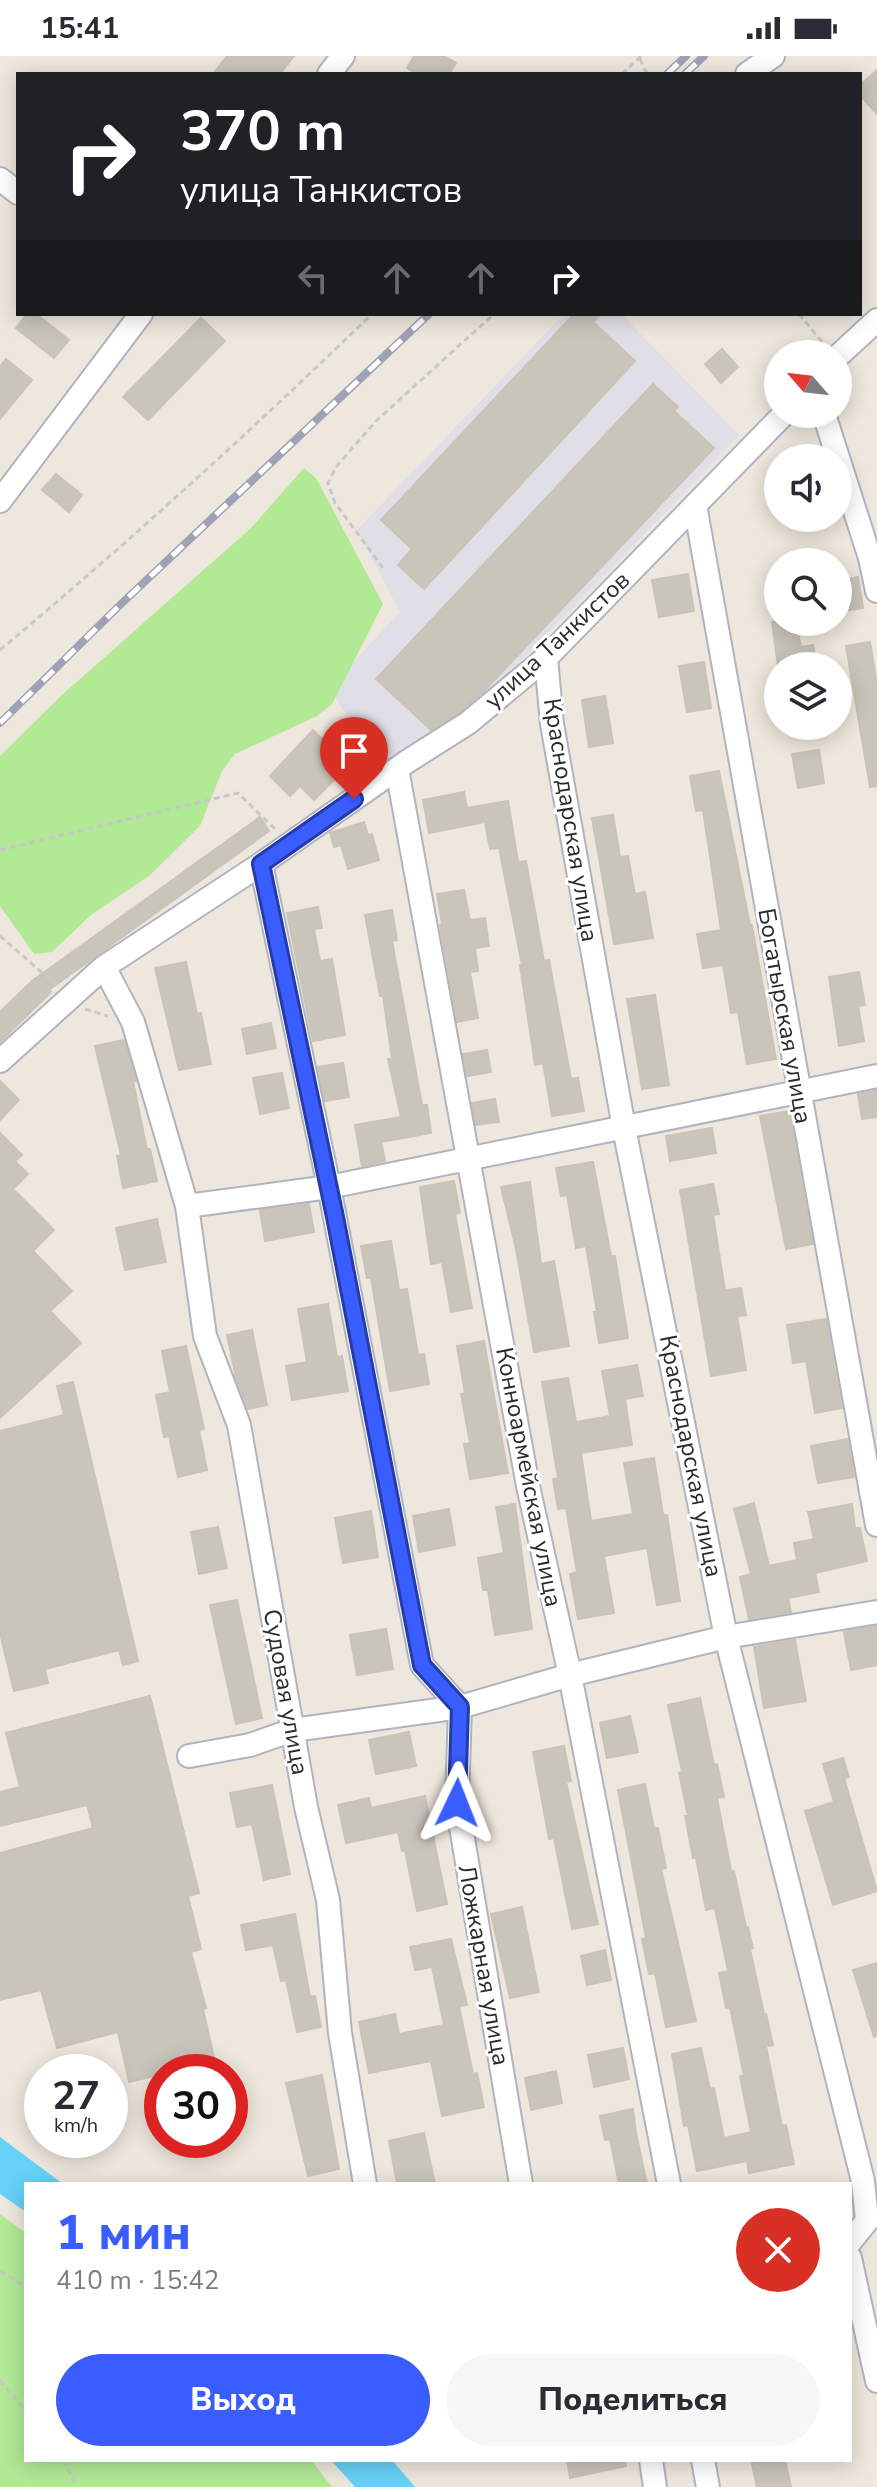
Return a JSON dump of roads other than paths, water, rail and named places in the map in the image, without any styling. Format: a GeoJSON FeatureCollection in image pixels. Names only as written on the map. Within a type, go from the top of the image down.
{"type":"FeatureCollection","features":[{"type":"Feature","properties":{"kind":"street"},"geometry":{"type":"LineString","coordinates":[[331,72],[343,56]]}},
{"type":"Feature","properties":{"kind":"street"},"geometry":{"type":"LineString","coordinates":[[750,72],[773,56]]}},
{"type":"Feature","properties":{"kind":"street"},"geometry":{"type":"LineString","coordinates":[[0,179],[16,191]]}},
{"type":"Feature","properties":{"kind":"street"},"geometry":{"type":"LineString","coordinates":[[0,501],[139,316]]}},
{"type":"Feature","properties":{"kind":"street"},"geometry":{"type":"LineString","coordinates":[[850,340],[877,320]]}},
{"type":"Feature","properties":{"kind":"street","name":"улица Танкистов"},"geometry":{"type":"LineString","coordinates":[[0,1061],[104,967],[468,723],[546,658],[770,428]]}},
{"type":"Feature","properties":{"kind":"street"},"geometry":{"type":"LineString","coordinates":[[828,428],[870,558],[877,591]]}},
{"type":"Feature","properties":{"kind":"street","name":"Богатырская улица"},"geometry":{"type":"LineString","coordinates":[[695,505],[877,1525]]}},
{"type":"Feature","properties":{"kind":"street","name":"Краснодарская улица"},"geometry":{"type":"LineString","coordinates":[[546,658],[552,724],[624,1128],[726,1637],[863,2181],[865,2226]]}},
{"type":"Feature","properties":{"kind":"street","name":"Конноармейская улица"},"geometry":{"type":"LineString","coordinates":[[397,769],[528,1486],[570,1675],[669,2182]]}},
{"type":"Feature","properties":{"kind":"street"},"geometry":{"type":"LineString","coordinates":[[261,864],[329,1187],[422,1665],[460,1707]]}},
{"type":"Feature","properties":{"kind":"street","name":"Судовая улица"},"geometry":{"type":"LineString","coordinates":[[104,967],[133,1022],[187,1206],[205,1336],[239,1425],[306,1807],[328,1900],[340,2033],[365,2182]]}},
{"type":"Feature","properties":{"kind":"street"},"geometry":{"type":"LineString","coordinates":[[187,1206],[329,1187],[877,1076]]}},
{"type":"Feature","properties":{"kind":"street"},"geometry":{"type":"LineString","coordinates":[[189,1756],[250,1745],[293,1730],[460,1707],[570,1675],[726,1637],[877,1612]]}},
{"type":"Feature","properties":{"kind":"street","name":"Ложкарная улица"},"geometry":{"type":"LineString","coordinates":[[460,1707],[457,1803],[521,2182]]}},
{"type":"Feature","properties":{"kind":"street"},"geometry":{"type":"LineString","coordinates":[[852,2267],[877,2381]]}},
{"type":"Feature","properties":{"kind":"street"},"geometry":{"type":"LineString","coordinates":[[651,2462],[655,2487]]}},
{"type":"Feature","properties":{"kind":"street"},"geometry":{"type":"LineString","coordinates":[[703,2462],[707,2486]]}},
{"type":"Feature","properties":{"kind":"water"},"geometry":{"type":"Polygon","coordinates":[[[0,2137],[24,2158],[60,2182],[24,2182],[24,2211],[0,2194],[0,2137]]]}},
{"type":"Feature","properties":{"kind":"water"},"geometry":{"type":"Polygon","coordinates":[[[333,2462],[394,2462],[415,2487],[355,2487],[333,2462]]]}},
{"type":"Feature","properties":{"kind":"railway"},"geometry":{"type":"LineString","coordinates":[[669,72],[686,56]]}},
{"type":"Feature","properties":{"kind":"railway"},"geometry":{"type":"LineString","coordinates":[[687,72],[704,56]]}},
{"type":"Feature","properties":{"kind":"railway"},"geometry":{"type":"LineString","coordinates":[[0,723],[121,604],[427,316]]}}]}
